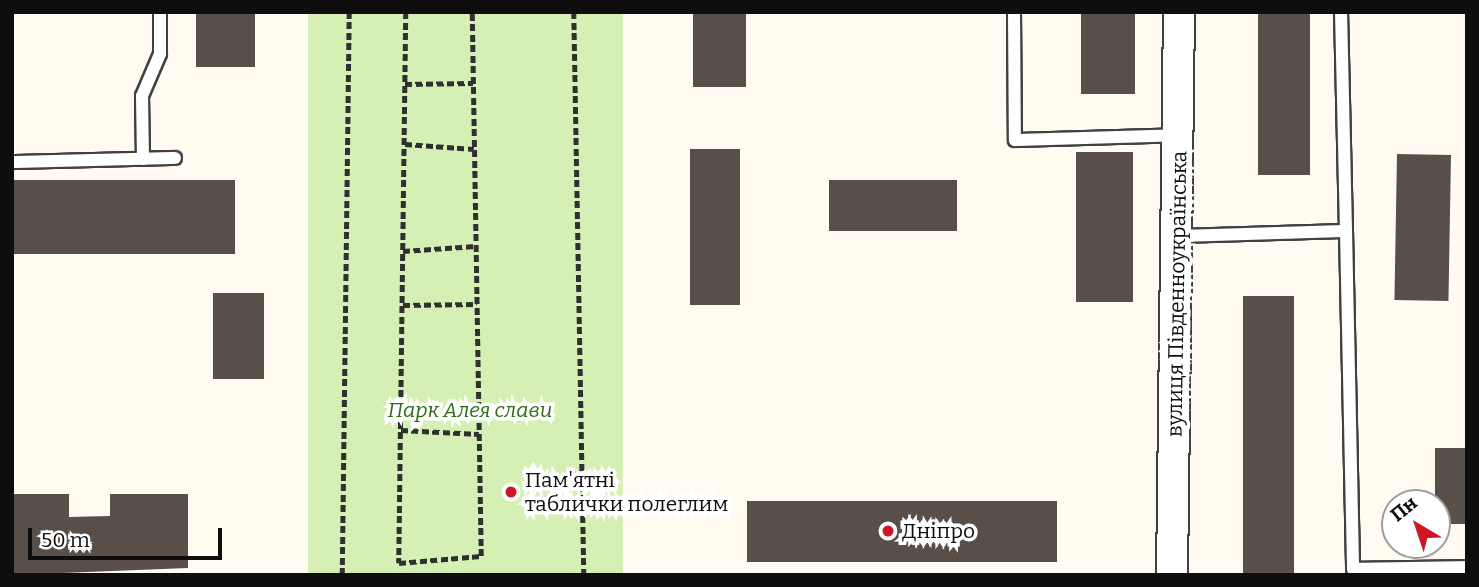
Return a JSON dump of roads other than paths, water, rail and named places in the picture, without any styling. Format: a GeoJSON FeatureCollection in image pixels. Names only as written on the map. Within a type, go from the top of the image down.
{"type":"FeatureCollection","features":[{"type":"Feature","properties":{"kind":"street","name":"вулиця Південноукраїнська"},"geometry":{"type":"LineString","coordinates":[[1172,575],[1179,12]]}},
{"type":"Feature","properties":{"kind":"lane"},"geometry":{"type":"LineString","coordinates":[[143,159],[141,112],[160,54],[160,12]]}},
{"type":"Feature","properties":{"kind":"lane"},"geometry":{"type":"LineString","coordinates":[[1014,12],[1015,140],[1179,135]]}},
{"type":"Feature","properties":{"kind":"lane"},"geometry":{"type":"LineString","coordinates":[[1341,12],[1353,569],[1467,567]]}},
{"type":"Feature","properties":{"kind":"lane"},"geometry":{"type":"LineString","coordinates":[[12,162],[175,158]]}},
{"type":"Feature","properties":{"kind":"lane"},"geometry":{"type":"LineString","coordinates":[[1178,236],[1346,231]]}},
{"type":"Feature","properties":{"kind":"place","name":"Пам'ятні таблички полеглим"},"geometry":{"type":"Point","coordinates":[511,492]}},
{"type":"Feature","properties":{"kind":"place","name":"Дніпро"},"geometry":{"type":"Point","coordinates":[888,531]}},
{"type":"Feature","properties":{"kind":"park label","name":"Парк Алея слави"},"geometry":{"type":"Point","coordinates":[470,410]}}]}
